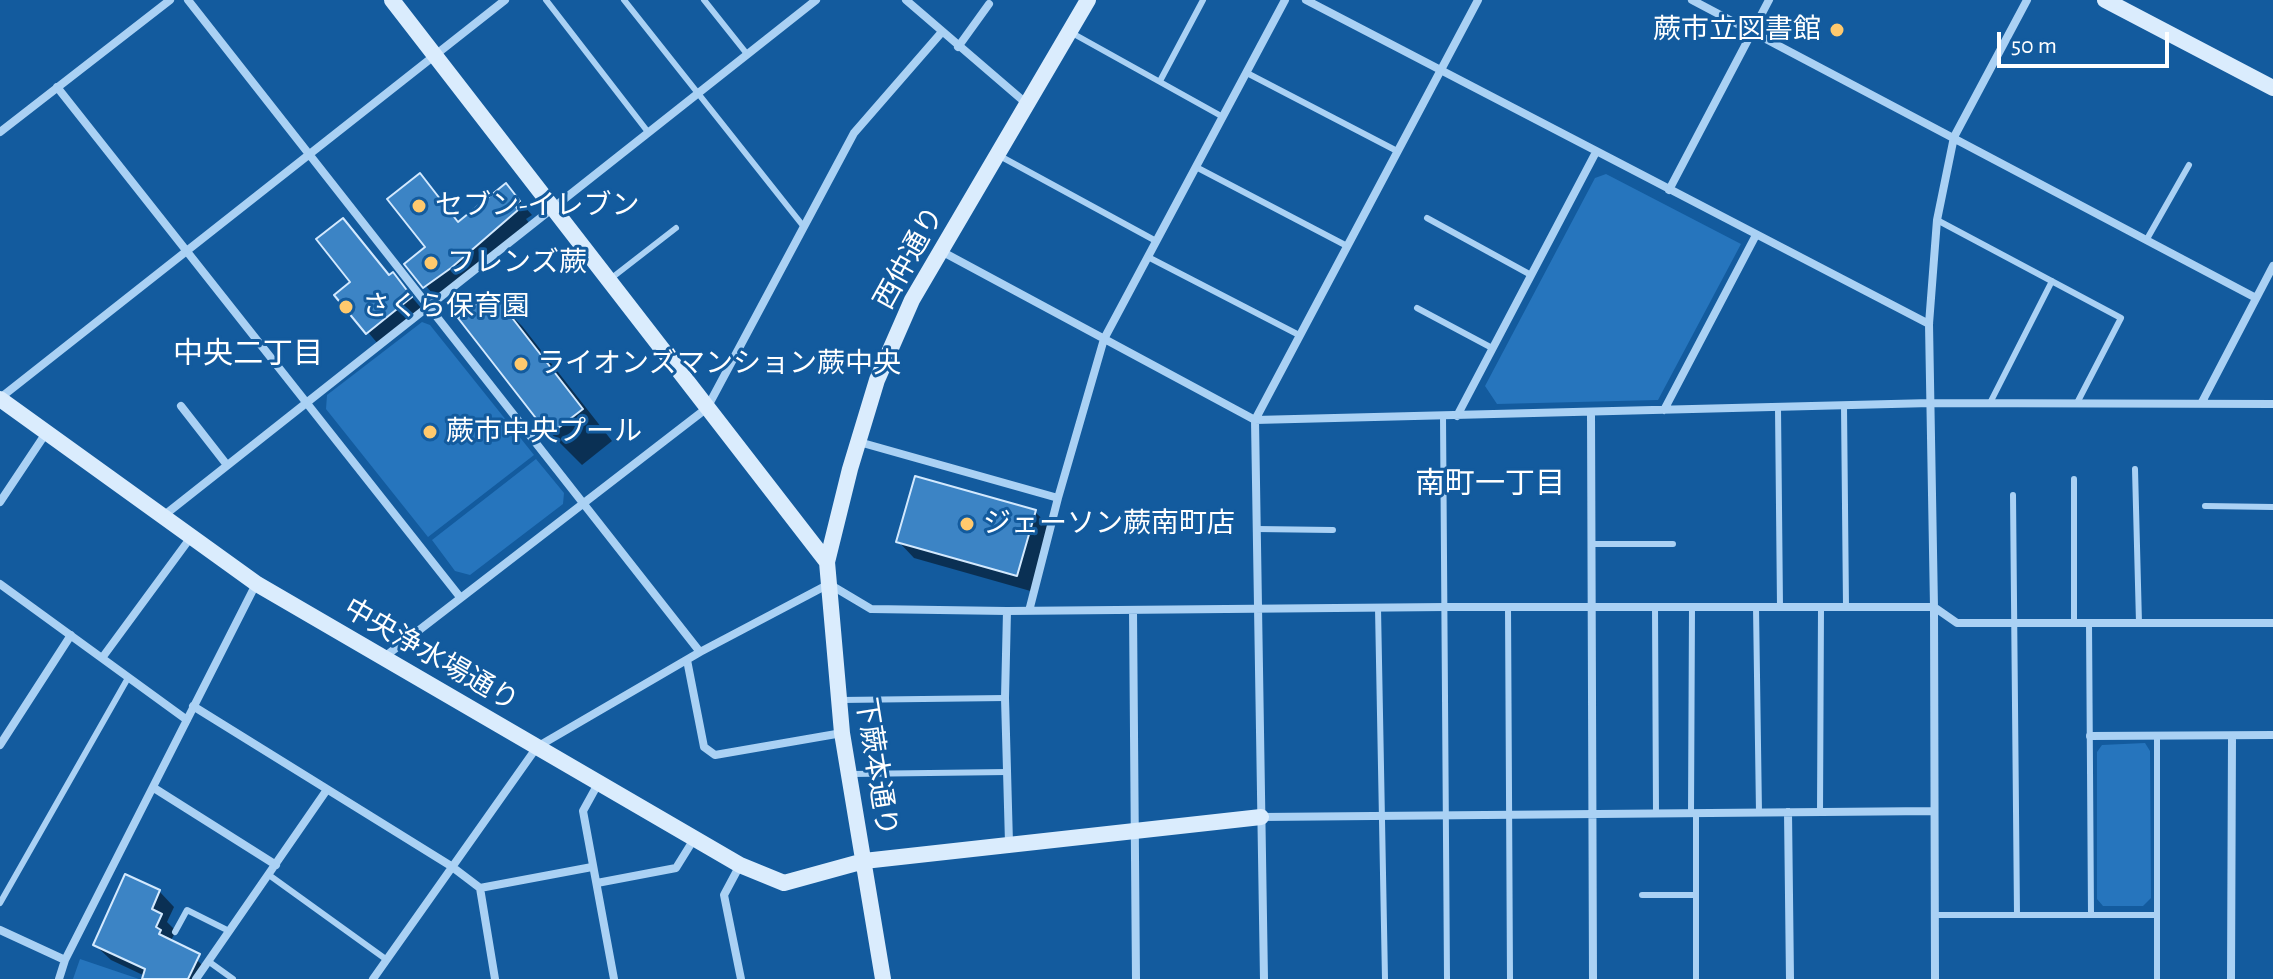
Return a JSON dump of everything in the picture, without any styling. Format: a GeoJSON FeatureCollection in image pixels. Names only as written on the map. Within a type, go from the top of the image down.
{"type":"FeatureCollection","features":[{"type":"Feature","properties":{"kind":"street"},"geometry":{"type":"LineString","coordinates":[[0,132],[170,0]]}},
{"type":"Feature","properties":{"kind":"street"},"geometry":{"type":"LineString","coordinates":[[188,0],[700,652]]}},
{"type":"Feature","properties":{"kind":"street"},"geometry":{"type":"LineString","coordinates":[[392,0],[827,562]]}},
{"type":"Feature","properties":{"kind":"street"},"geometry":{"type":"LineString","coordinates":[[0,398],[505,0]]}},
{"type":"Feature","properties":{"kind":"street"},"geometry":{"type":"LineString","coordinates":[[162,517],[816,0]]}},
{"type":"Feature","properties":{"kind":"street"},"geometry":{"type":"LineString","coordinates":[[906,0],[1028,105]]}},
{"type":"Feature","properties":{"kind":"street","name":"西仲通り"},"geometry":{"type":"LineString","coordinates":[[827,562],[858,441],[883,366],[912,300],[1088,0]]}},
{"type":"Feature","properties":{"kind":"street"},"geometry":{"type":"LineString","coordinates":[[1029,611],[1104,339],[1285,0]]}},
{"type":"Feature","properties":{"kind":"street"},"geometry":{"type":"LineString","coordinates":[[1306,0],[1929,324]]}},
{"type":"Feature","properties":{"kind":"street"},"geometry":{"type":"LineString","coordinates":[[1264,979],[1255,420],[1478,0]]}},
{"type":"Feature","properties":{"kind":"street"},"geometry":{"type":"LineString","coordinates":[[1692,0],[2256,298]]}},
{"type":"Feature","properties":{"kind":"street"},"geometry":{"type":"LineString","coordinates":[[1669,190],[1769,0]]}},
{"type":"Feature","properties":{"kind":"street"},"geometry":{"type":"LineString","coordinates":[[1935,979],[1934,607],[1929,324],[1937,220],[1954,137],[2027,0]]}},
{"type":"Feature","properties":{"kind":"street"},"geometry":{"type":"LineString","coordinates":[[2105,0],[2135,7],[2273,88]]}},
{"type":"Feature","properties":{"kind":"street"},"geometry":{"type":"LineString","coordinates":[[958,47],[989,4]]}},
{"type":"Feature","properties":{"kind":"street"},"geometry":{"type":"LineString","coordinates":[[383,659],[707,408],[854,133],[941,33]]}},
{"type":"Feature","properties":{"kind":"street"},"geometry":{"type":"LineString","coordinates":[[57,87],[460,597]]}},
{"type":"Feature","properties":{"kind":"street"},"geometry":{"type":"LineString","coordinates":[[1457,416],[1596,152]]}},
{"type":"Feature","properties":{"kind":"street"},"geometry":{"type":"LineString","coordinates":[[1664,410],[1756,235]]}},
{"type":"Feature","properties":{"kind":"street"},"geometry":{"type":"LineString","coordinates":[[941,251],[1255,420],[1931,403],[2273,404]]}},
{"type":"Feature","properties":{"kind":"street"},"geometry":{"type":"LineString","coordinates":[[2202,402],[2273,266]]}},
{"type":"Feature","properties":{"kind":"street","name":"中央浄水場通り"},"geometry":{"type":"LineString","coordinates":[[0,398],[257,584],[740,865],[784,883],[864,861],[1261,817]]}},
{"type":"Feature","properties":{"kind":"street"},"geometry":{"type":"LineString","coordinates":[[181,406],[227,465]]}},
{"type":"Feature","properties":{"kind":"street"},"geometry":{"type":"LineString","coordinates":[[1591,412],[1593,979]]}},
{"type":"Feature","properties":{"kind":"street"},"geometry":{"type":"LineString","coordinates":[[0,502],[46,432]]}},
{"type":"Feature","properties":{"kind":"street"},"geometry":{"type":"LineString","coordinates":[[858,441],[1058,498]]}},
{"type":"Feature","properties":{"kind":"street"},"geometry":{"type":"LineString","coordinates":[[102,658],[191,537]]}},
{"type":"Feature","properties":{"kind":"street","name":"下蕨本通り"},"geometry":{"type":"LineString","coordinates":[[827,562],[842,733],[883,979]]}},
{"type":"Feature","properties":{"kind":"street"},"geometry":{"type":"LineString","coordinates":[[0,584],[187,720]]}},
{"type":"Feature","properties":{"kind":"street"},"geometry":{"type":"LineString","coordinates":[[59,979],[65,960],[257,584]]}},
{"type":"Feature","properties":{"kind":"street"},"geometry":{"type":"LineString","coordinates":[[373,979],[537,747],[700,652],[829,584],[871,609],[1934,607],[1957,623],[2273,623]]}},
{"type":"Feature","properties":{"kind":"street"},"geometry":{"type":"LineString","coordinates":[[1133,610],[1136,979]]}},
{"type":"Feature","properties":{"kind":"street"},"geometry":{"type":"LineString","coordinates":[[1007,611],[1005,698],[1009,843]]}},
{"type":"Feature","properties":{"kind":"street"},"geometry":{"type":"LineString","coordinates":[[0,745],[71,635]]}},
{"type":"Feature","properties":{"kind":"street"},"geometry":{"type":"LineString","coordinates":[[687,660],[704,747],[715,755],[842,733]]}},
{"type":"Feature","properties":{"kind":"street"},"geometry":{"type":"LineString","coordinates":[[193,706],[451,866],[480,888],[495,979]]}},
{"type":"Feature","properties":{"kind":"street"},"geometry":{"type":"LineString","coordinates":[[2090,736],[2273,735]]}},
{"type":"Feature","properties":{"kind":"street"},"geometry":{"type":"LineString","coordinates":[[2231,979],[2232,736]]}},
{"type":"Feature","properties":{"kind":"street"},"geometry":{"type":"LineString","coordinates":[[599,782],[583,811],[614,979]]}},
{"type":"Feature","properties":{"kind":"street"},"geometry":{"type":"LineString","coordinates":[[154,788],[276,865]]}},
{"type":"Feature","properties":{"kind":"street"},"geometry":{"type":"LineString","coordinates":[[196,979],[326,791]]}},
{"type":"Feature","properties":{"kind":"street"},"geometry":{"type":"LineString","coordinates":[[1261,817],[1934,811]]}},
{"type":"Feature","properties":{"kind":"street"},"geometry":{"type":"LineString","coordinates":[[1788,812],[1790,979]]}},
{"type":"Feature","properties":{"kind":"street"},"geometry":{"type":"LineString","coordinates":[[597,883],[676,868],[695,838]]}},
{"type":"Feature","properties":{"kind":"street"},"geometry":{"type":"LineString","coordinates":[[740,865],[724,895],[741,979]]}},
{"type":"Feature","properties":{"kind":"street"},"geometry":{"type":"LineString","coordinates":[[480,888],[592,867]]}},
{"type":"Feature","properties":{"kind":"street"},"geometry":{"type":"LineString","coordinates":[[0,930],[65,960]]}},
{"type":"Feature","properties":{"kind":"lane"},"geometry":{"type":"LineString","coordinates":[[546,0],[648,132]]}},
{"type":"Feature","properties":{"kind":"lane"},"geometry":{"type":"LineString","coordinates":[[624,0],[804,227]]}},
{"type":"Feature","properties":{"kind":"lane"},"geometry":{"type":"LineString","coordinates":[[704,0],[747,54]]}},
{"type":"Feature","properties":{"kind":"lane"},"geometry":{"type":"LineString","coordinates":[[1160,81],[1203,0]]}},
{"type":"Feature","properties":{"kind":"lane"},"geometry":{"type":"LineString","coordinates":[[1070,31],[1223,117]]}},
{"type":"Feature","properties":{"kind":"lane"},"geometry":{"type":"LineString","coordinates":[[1247,73],[1397,151]]}},
{"type":"Feature","properties":{"kind":"lane"},"geometry":{"type":"LineString","coordinates":[[998,155],[1156,241]]}},
{"type":"Feature","properties":{"kind":"lane"},"geometry":{"type":"LineString","coordinates":[[2147,239],[2189,165]]}},
{"type":"Feature","properties":{"kind":"lane"},"geometry":{"type":"LineString","coordinates":[[1196,167],[1347,246]]}},
{"type":"Feature","properties":{"kind":"lane"},"geometry":{"type":"LineString","coordinates":[[1427,218],[1531,275]]}},
{"type":"Feature","properties":{"kind":"lane"},"geometry":{"type":"LineString","coordinates":[[1937,220],[2121,318],[2077,403]]}},
{"type":"Feature","properties":{"kind":"lane"},"geometry":{"type":"LineString","coordinates":[[609,281],[676,228]]}},
{"type":"Feature","properties":{"kind":"lane"},"geometry":{"type":"LineString","coordinates":[[1148,257],[1299,335]]}},
{"type":"Feature","properties":{"kind":"lane"},"geometry":{"type":"LineString","coordinates":[[1990,403],[2052,281]]}},
{"type":"Feature","properties":{"kind":"lane"},"geometry":{"type":"LineString","coordinates":[[1417,308],[1492,348]]}},
{"type":"Feature","properties":{"kind":"lane"},"geometry":{"type":"LineString","coordinates":[[1844,406],[1846,607]]}},
{"type":"Feature","properties":{"kind":"lane"},"geometry":{"type":"LineString","coordinates":[[1778,408],[1780,607]]}},
{"type":"Feature","properties":{"kind":"lane"},"geometry":{"type":"LineString","coordinates":[[1443,416],[1447,979]]}},
{"type":"Feature","properties":{"kind":"lane"},"geometry":{"type":"LineString","coordinates":[[2135,469],[2139,623]]}},
{"type":"Feature","properties":{"kind":"lane"},"geometry":{"type":"LineString","coordinates":[[2074,479],[2074,623]]}},
{"type":"Feature","properties":{"kind":"lane"},"geometry":{"type":"LineString","coordinates":[[2013,495],[2017,915]]}},
{"type":"Feature","properties":{"kind":"lane"},"geometry":{"type":"LineString","coordinates":[[2205,506],[2273,507]]}},
{"type":"Feature","properties":{"kind":"lane"},"geometry":{"type":"LineString","coordinates":[[1257,529],[1333,530]]}},
{"type":"Feature","properties":{"kind":"lane"},"geometry":{"type":"LineString","coordinates":[[1591,544],[1673,544]]}},
{"type":"Feature","properties":{"kind":"lane"},"geometry":{"type":"LineString","coordinates":[[1508,607],[1510,979]]}},
{"type":"Feature","properties":{"kind":"lane"},"geometry":{"type":"LineString","coordinates":[[1655,607],[1656,814]]}},
{"type":"Feature","properties":{"kind":"lane"},"geometry":{"type":"LineString","coordinates":[[1692,607],[1696,979]]}},
{"type":"Feature","properties":{"kind":"lane"},"geometry":{"type":"LineString","coordinates":[[1756,607],[1759,813]]}},
{"type":"Feature","properties":{"kind":"lane"},"geometry":{"type":"LineString","coordinates":[[1820,812],[1821,607]]}},
{"type":"Feature","properties":{"kind":"lane"},"geometry":{"type":"LineString","coordinates":[[1378,608],[1385,979]]}},
{"type":"Feature","properties":{"kind":"lane"},"geometry":{"type":"LineString","coordinates":[[2089,623],[2091,915]]}},
{"type":"Feature","properties":{"kind":"lane"},"geometry":{"type":"LineString","coordinates":[[0,903],[128,678]]}},
{"type":"Feature","properties":{"kind":"lane"},"geometry":{"type":"LineString","coordinates":[[838,700],[1005,698]]}},
{"type":"Feature","properties":{"kind":"lane"},"geometry":{"type":"LineString","coordinates":[[2157,736],[2157,979]]}},
{"type":"Feature","properties":{"kind":"lane"},"geometry":{"type":"LineString","coordinates":[[849,774],[1007,772]]}},
{"type":"Feature","properties":{"kind":"lane"},"geometry":{"type":"LineString","coordinates":[[269,875],[387,960]]}},
{"type":"Feature","properties":{"kind":"lane"},"geometry":{"type":"LineString","coordinates":[[1642,895],[1696,895]]}},
{"type":"Feature","properties":{"kind":"lane"},"geometry":{"type":"LineString","coordinates":[[175,932],[187,910],[229,931]]}},
{"type":"Feature","properties":{"kind":"lane"},"geometry":{"type":"LineString","coordinates":[[1935,915],[2155,915]]}},
{"type":"Feature","properties":{"kind":"lane"},"geometry":{"type":"LineString","coordinates":[[208,961],[233,979]]}},
{"type":"Feature","properties":{"kind":"shaded area"},"geometry":{"type":"Polygon","coordinates":[[[1606,174],[1741,244],[1658,400],[1497,404],[1485,386],[1595,178],[1606,174]]]}},
{"type":"Feature","properties":{"kind":"shaded area","name":"蕨市中央プール"},"geometry":{"type":"Polygon","coordinates":[[[422,322],[430,325],[534,455],[428,537],[326,409],[327,395],[422,322]]]}},
{"type":"Feature","properties":{"kind":"shaded area"},"geometry":{"type":"Polygon","coordinates":[[[536,459],[564,493],[563,504],[470,575],[455,571],[432,540],[536,459]]]}},
{"type":"Feature","properties":{"kind":"shaded area"},"geometry":{"type":"Polygon","coordinates":[[[2145,743],[2150,751],[2151,898],[2143,906],[2103,906],[2097,899],[2097,752],[2102,745],[2145,743]]]}},
{"type":"Feature","properties":{"kind":"shaded area"},"geometry":{"type":"Polygon","coordinates":[[[80,959],[139,979],[73,979],[80,959]]]}},
{"type":"Feature","properties":{"kind":"building"},"geometry":{"type":"Polygon","coordinates":[[[420,173],[458,222],[506,183],[520,201],[515,205],[518,210],[423,288],[404,264],[425,247],[387,199],[420,173]]]}},
{"type":"Feature","properties":{"kind":"building"},"geometry":{"type":"Polygon","coordinates":[[[343,218],[389,275],[393,272],[412,297],[366,334],[334,295],[350,282],[316,239],[343,218]]]}},
{"type":"Feature","properties":{"kind":"building","name":"ライオンズマンション蕨中央"},"geometry":{"type":"Polygon","coordinates":[[[492,292],[583,409],[549,435],[458,318],[492,292]]]}},
{"type":"Feature","properties":{"kind":"building"},"geometry":{"type":"Polygon","coordinates":[[[915,476],[1036,510],[1017,576],[896,542],[915,476]]]}},
{"type":"Feature","properties":{"kind":"building"},"geometry":{"type":"Polygon","coordinates":[[[125,874],[160,890],[152,909],[162,914],[156,927],[161,930],[159,934],[200,954],[188,979],[142,979],[145,969],[93,945],[125,874]]]}},
{"type":"Feature","properties":{"kind":"place","name":"蕨市立図書館"},"geometry":{"type":"Point","coordinates":[1837,30]}},
{"type":"Feature","properties":{"kind":"place","name":"セブン-イレブン"},"geometry":{"type":"Point","coordinates":[419,206]}},
{"type":"Feature","properties":{"kind":"place","name":"フレンズ蕨"},"geometry":{"type":"Point","coordinates":[431,263]}},
{"type":"Feature","properties":{"kind":"place","name":"さくら保育園"},"geometry":{"type":"Point","coordinates":[346,307]}},
{"type":"Feature","properties":{"kind":"place","name":"ライオンズマンション蕨中央"},"geometry":{"type":"Point","coordinates":[521,364]}},
{"type":"Feature","properties":{"kind":"place","name":"蕨市中央プール"},"geometry":{"type":"Point","coordinates":[430,432]}},
{"type":"Feature","properties":{"kind":"place","name":"ジェーソン蕨南町店"},"geometry":{"type":"Point","coordinates":[967,524]}},
{"type":"Feature","properties":{"kind":"district","name":"中央二丁目"},"geometry":{"type":"Point","coordinates":[248,354]}},
{"type":"Feature","properties":{"kind":"district","name":"南町一丁目"},"geometry":{"type":"Point","coordinates":[1490,484]}}]}
